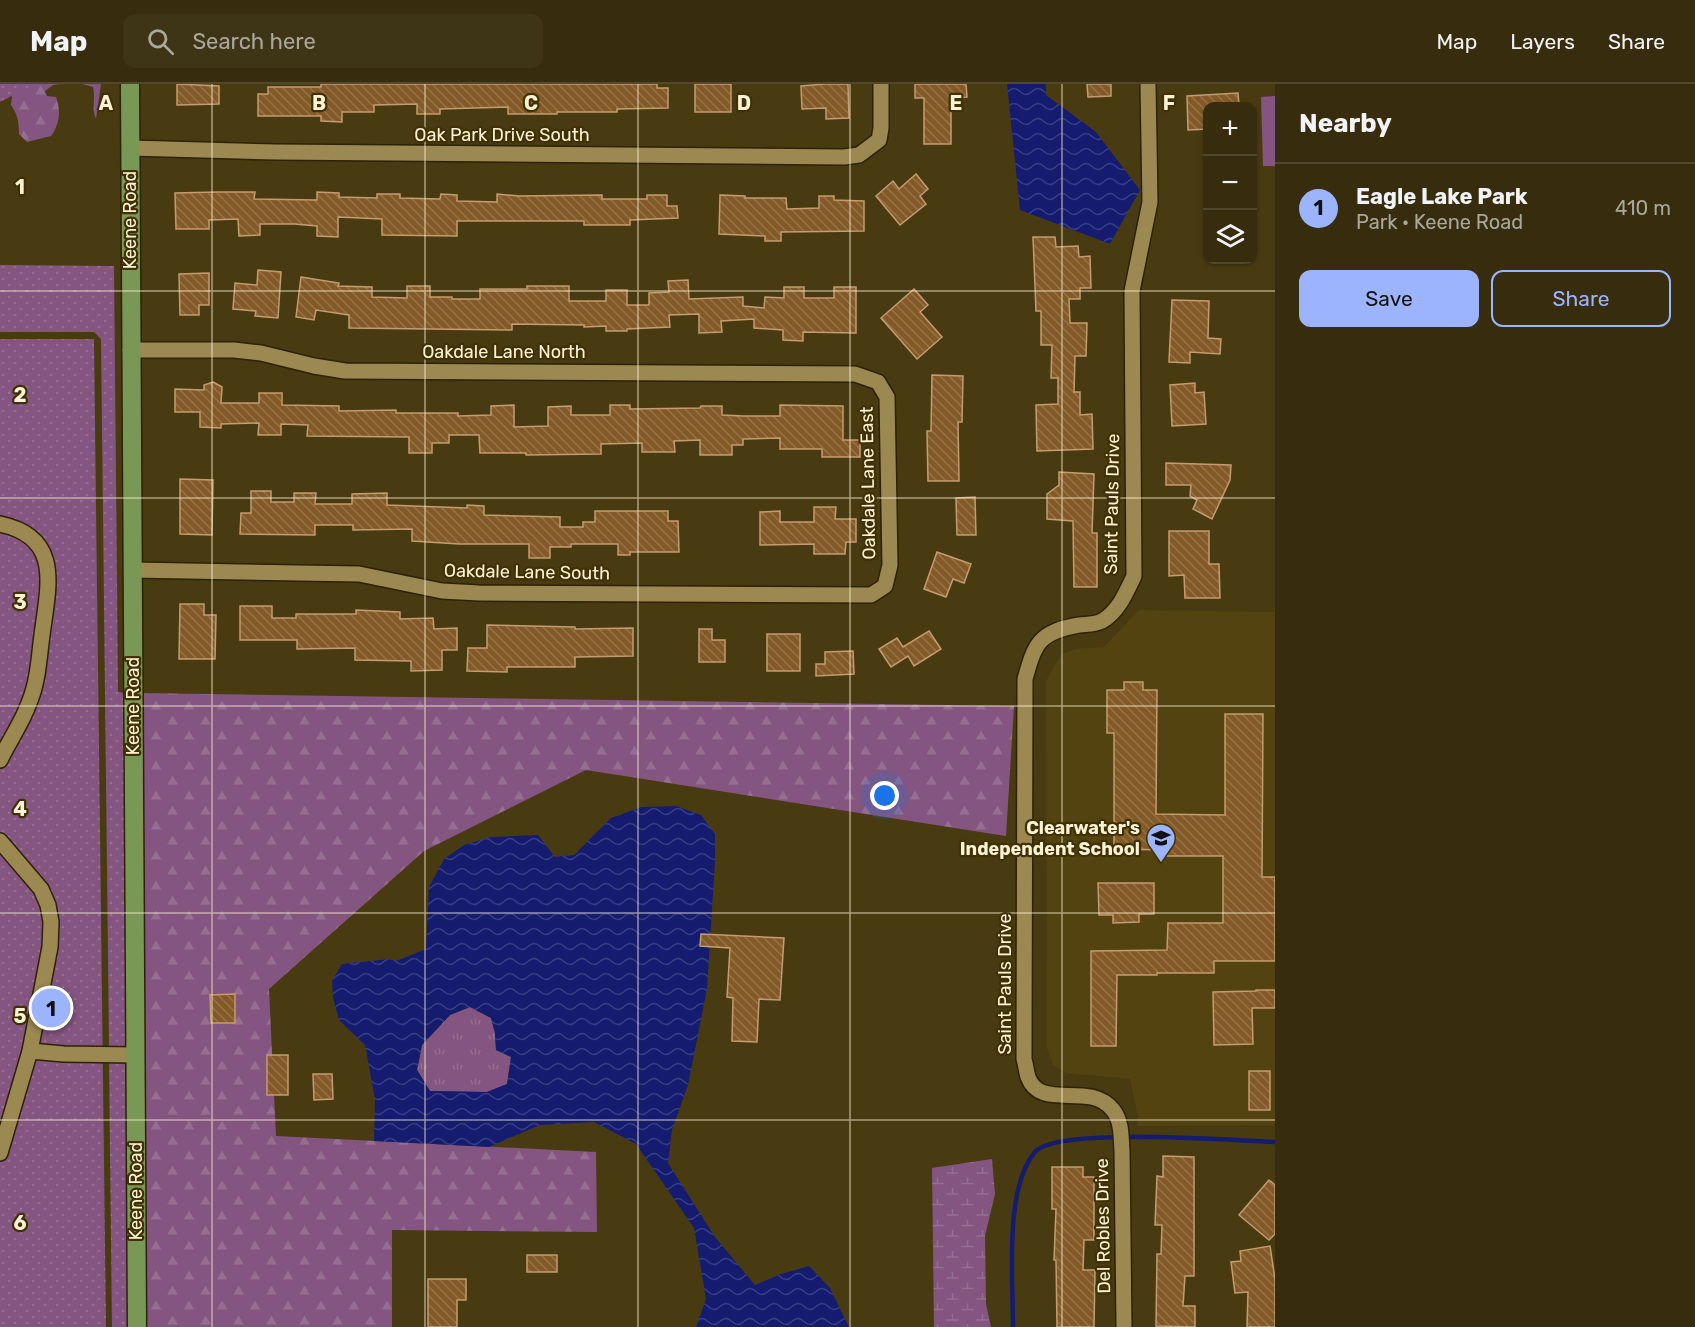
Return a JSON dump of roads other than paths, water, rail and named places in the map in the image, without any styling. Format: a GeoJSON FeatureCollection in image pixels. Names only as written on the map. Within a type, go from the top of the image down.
{"type":"FeatureCollection","features":[{"type":"Feature","properties":{"kind":"main road","name":"Keene Road"},"geometry":{"type":"LineString","coordinates":[[130,84],[137,1327]]}},
{"type":"Feature","properties":{"kind":"street","name":"Oak Park Drive South"},"geometry":{"type":"LineString","coordinates":[[130,148],[299,153],[844,157],[859,155],[879,140],[881,84]]}},
{"type":"Feature","properties":{"kind":"street","name":"Saint Pauls Drive"},"geometry":{"type":"LineString","coordinates":[[1119,1125],[1113,1110],[1100,1100],[1088,1095],[1049,1096],[1037,1090],[1028,1078],[1024,1059],[1025,679],[1033,652],[1043,638],[1057,630],[1096,624],[1104,620],[1123,600],[1134,576],[1132,291],[1150,202],[1148,84]]}},
{"type":"Feature","properties":{"kind":"street","name":"Oakdale Lane North"},"geometry":{"type":"LineString","coordinates":[[130,350],[252,352],[314,366],[345,370],[855,374],[878,381]]}},
{"type":"Feature","properties":{"kind":"street","name":"Oakdale Lane East"},"geometry":{"type":"LineString","coordinates":[[878,381],[887,397],[890,565],[885,586]]}},
{"type":"Feature","properties":{"kind":"street"},"geometry":{"type":"LineString","coordinates":[[0,524],[13,526],[29,535],[42,550],[49,568],[49,586],[33,692],[0,760]]}},
{"type":"Feature","properties":{"kind":"street","name":"Oakdale Lane South"},"geometry":{"type":"LineString","coordinates":[[132,570],[359,574],[442,591],[478,592],[871,595],[885,586]]}},
{"type":"Feature","properties":{"kind":"street"},"geometry":{"type":"LineString","coordinates":[[0,842],[41,890],[48,905],[51,922],[50,947],[30,1051],[0,1153]]}},
{"type":"Feature","properties":{"kind":"street"},"geometry":{"type":"LineString","coordinates":[[30,1051],[136,1055]]}},
{"type":"Feature","properties":{"kind":"street","name":"Del Robles Drive"},"geometry":{"type":"LineString","coordinates":[[1119,1125],[1122,1151],[1124,1327]]}},
{"type":"Feature","properties":{"kind":"water"},"geometry":{"type":"Polygon","coordinates":[[[1007,84],[1046,84],[1046,95],[1096,132],[1140,190],[1110,244],[1020,210],[1007,84]]]}},
{"type":"Feature","properties":{"kind":"water"},"geometry":{"type":"Polygon","coordinates":[[[676,806],[701,815],[715,834],[707,989],[688,1085],[672,1130],[668,1163],[715,1237],[755,1285],[809,1266],[830,1288],[849,1327],[696,1327],[706,1299],[694,1228],[636,1144],[594,1122],[540,1125],[489,1147],[374,1141],[375,1099],[365,1045],[339,1020],[333,998],[332,981],[342,964],[390,959],[396,961],[426,949],[429,887],[444,859],[464,845],[491,837],[538,835],[555,857],[574,855],[611,818],[641,807],[676,806]],[[470,1007],[450,1015],[422,1045],[417,1070],[430,1091],[487,1092],[507,1084],[511,1057],[496,1050],[491,1018],[470,1007]]]}},
{"type":"Feature","properties":{"kind":"waterway"},"geometry":{"type":"LineString","coordinates":[[1013,1327],[1014,1211],[1018,1188],[1025,1168],[1035,1152],[1050,1144],[1076,1139],[1110,1137],[1275,1142]]}},
{"type":"Feature","properties":{"kind":"place","name":"Clearwater's Independent School"},"geometry":{"type":"Point","coordinates":[1161,864]}},
{"type":"Feature","properties":{"kind":"place","name":"Eagle Lake Park"},"geometry":{"type":"Point","coordinates":[51,1008]}}]}
